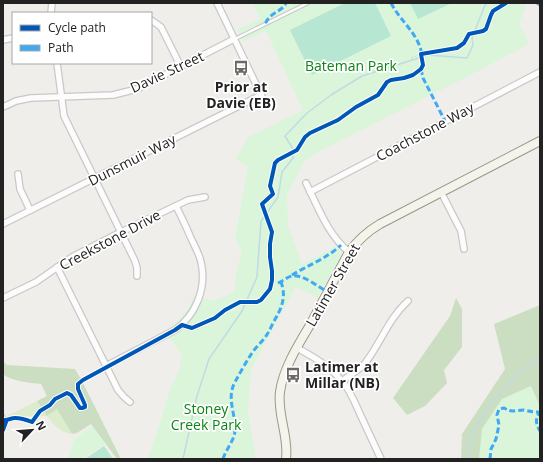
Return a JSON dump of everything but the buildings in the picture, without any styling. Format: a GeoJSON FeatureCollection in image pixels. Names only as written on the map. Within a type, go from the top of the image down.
{"type":"FeatureCollection","features":[{"type":"Feature","properties":{"kind":"street"},"geometry":{"type":"LineString","coordinates":[[217,3],[266,105]]}},
{"type":"Feature","properties":{"kind":"street"},"geometry":{"type":"LineString","coordinates":[[152,21],[161,27],[181,67]]}},
{"type":"Feature","properties":{"kind":"street","name":"Davie Street"},"geometry":{"type":"LineString","coordinates":[[3,106],[31,98],[113,95],[137,89],[234,40]]}},
{"type":"Feature","properties":{"kind":"street"},"geometry":{"type":"LineString","coordinates":[[57,64],[64,116],[135,261],[137,276]]}},
{"type":"Feature","properties":{"kind":"street","name":"Coachstone Way"},"geometry":{"type":"LineString","coordinates":[[310,192],[540,72]]}},
{"type":"Feature","properties":{"kind":"street","name":"Dunsmuir Way"},"geometry":{"type":"LineString","coordinates":[[3,224],[261,95]]}},
{"type":"Feature","properties":{"kind":"street","name":"Latimer Street"},"geometry":{"type":"LineString","coordinates":[[286,459],[287,443],[279,402],[283,379],[297,348],[349,252],[358,241],[374,227],[540,141]]}},
{"type":"Feature","properties":{"kind":"street"},"geometry":{"type":"LineString","coordinates":[[18,174],[20,189],[30,210]]}},
{"type":"Feature","properties":{"kind":"street"},"geometry":{"type":"LineString","coordinates":[[306,183],[330,231],[341,245],[349,252]]}},
{"type":"Feature","properties":{"kind":"street"},"geometry":{"type":"LineString","coordinates":[[441,192],[461,231],[464,249]]}},
{"type":"Feature","properties":{"kind":"street","name":"Creekstone Drive"},"geometry":{"type":"LineString","coordinates":[[3,298],[36,282],[72,257],[121,232],[188,200],[205,197]]}},
{"type":"Feature","properties":{"kind":"street"},"geometry":{"type":"LineString","coordinates":[[106,366],[175,330],[188,320],[196,306],[202,286],[203,274],[201,261],[176,206]]}},
{"type":"Feature","properties":{"kind":"street"},"geometry":{"type":"LineString","coordinates":[[57,267],[118,390],[130,402]]}},
{"type":"Feature","properties":{"kind":"street"},"geometry":{"type":"LineString","coordinates":[[342,382],[366,363],[394,316],[408,301]]}},
{"type":"Feature","properties":{"kind":"street"},"geometry":{"type":"LineString","coordinates":[[297,348],[317,359],[342,382],[358,409],[381,459]]}},
{"type":"Feature","properties":{"kind":"lane"},"geometry":{"type":"LineString","coordinates":[[234,40],[308,3]]}},
{"type":"Feature","properties":{"kind":"lane"},"geometry":{"type":"LineString","coordinates":[[3,416],[6,422],[3,430]]}},
{"type":"Feature","properties":{"kind":"path"},"geometry":{"type":"LineString","coordinates":[[411,58],[421,54]]}},
{"type":"Feature","properties":{"kind":"green space","name":"Stoney Creek Park"},"geometry":{"type":"Polygon","coordinates":[[[252,3],[527,3],[519,23],[529,44],[320,151],[304,162],[287,195],[288,225],[302,264],[337,246],[340,249],[341,254],[317,298],[296,287],[251,369],[248,412],[255,452],[254,459],[148,459],[171,387],[179,371],[182,354],[165,330],[175,323],[182,315],[194,296],[214,301],[234,292],[236,275],[242,251],[235,238],[248,167],[236,158],[246,142],[245,139],[303,110],[266,31],[243,42],[237,30],[260,19],[252,3]]]}},
{"type":"Feature","properties":{"kind":"green space"},"geometry":{"type":"Polygon","coordinates":[[[345,3],[375,3],[391,36],[312,75],[290,30],[345,3]]]}},
{"type":"Feature","properties":{"kind":"green space"},"geometry":{"type":"Polygon","coordinates":[[[410,3],[452,3],[418,19],[410,3]]]}},
{"type":"Feature","properties":{"kind":"green space"},"geometry":{"type":"Polygon","coordinates":[[[456,298],[462,309],[462,347],[444,370],[447,383],[425,406],[407,415],[393,398],[450,316],[456,298]]]}},
{"type":"Feature","properties":{"kind":"green space"},"geometry":{"type":"Polygon","coordinates":[[[540,305],[540,459],[461,459],[462,434],[505,369],[494,324],[540,305]]]}},
{"type":"Feature","properties":{"kind":"green space"},"geometry":{"type":"Polygon","coordinates":[[[3,361],[7,365],[75,369],[121,459],[117,459],[91,424],[77,433],[72,434],[57,409],[47,416],[37,401],[47,396],[41,384],[21,381],[6,376],[3,374],[3,361]]]}},
{"type":"Feature","properties":{"kind":"green space"},"geometry":{"type":"Polygon","coordinates":[[[531,386],[540,406],[540,459],[479,459],[482,429],[502,399],[531,386]]]}},
{"type":"Feature","properties":{"kind":"green space"},"geometry":{"type":"Polygon","coordinates":[[[37,401],[47,416],[7,416],[37,401]]]}},
{"type":"Feature","properties":{"kind":"green space"},"geometry":{"type":"Polygon","coordinates":[[[57,409],[72,434],[61,430],[47,416],[57,409]]]}},
{"type":"Feature","properties":{"kind":"green space"},"geometry":{"type":"Polygon","coordinates":[[[92,426],[106,444],[80,459],[68,459],[74,440],[92,426]]]}},
{"type":"Feature","properties":{"kind":"green space"},"geometry":{"type":"Polygon","coordinates":[[[104,446],[113,459],[85,459],[104,446]]]}},
{"type":"Feature","properties":{"kind":"waterway"},"geometry":{"type":"LineString","coordinates":[[183,459],[197,396],[209,359],[242,311],[257,277],[261,221],[278,197],[282,172],[293,158],[293,149],[285,136],[307,113],[331,95],[362,76],[428,55],[467,58],[473,45],[472,38],[485,5],[488,3]]}},
{"type":"Feature","properties":{"kind":"waterway"},"geometry":{"type":"LineString","coordinates":[[469,459],[469,444],[475,427],[494,400],[520,372],[540,357]]}},
{"type":"Feature","properties":{"kind":"marked path"},"geometry":{"type":"LineString","coordinates":[[267,23],[268,18],[282,8],[286,3]]}},
{"type":"Feature","properties":{"kind":"marked path"},"geometry":{"type":"LineString","coordinates":[[391,3],[418,41],[422,56]]}},
{"type":"Feature","properties":{"kind":"marked path"},"geometry":{"type":"LineString","coordinates":[[421,69],[423,78],[445,121]]}},
{"type":"Feature","properties":{"kind":"marked path"},"geometry":{"type":"LineString","coordinates":[[292,275],[324,257],[341,245]]}},
{"type":"Feature","properties":{"kind":"marked path"},"geometry":{"type":"LineString","coordinates":[[278,283],[292,276],[296,276],[306,279],[328,292]]}},
{"type":"Feature","properties":{"kind":"marked path"},"geometry":{"type":"LineString","coordinates":[[223,459],[235,431],[231,400],[232,388],[248,360],[267,334],[278,313],[283,298],[283,288],[281,282]]}},
{"type":"Feature","properties":{"kind":"marked path"},"geometry":{"type":"LineString","coordinates":[[490,459],[491,449],[496,439],[499,425],[497,415],[499,409],[504,408],[511,411],[524,410],[538,412],[536,422],[540,431]]}},
{"type":"Feature","properties":{"kind":"cycle path"},"geometry":{"type":"LineString","coordinates":[[3,430],[6,422],[5,420],[17,418],[32,422],[40,411],[50,405],[55,399],[67,393],[71,395],[80,408],[85,407],[78,389],[78,384],[83,380],[182,325],[192,328],[215,318],[225,310],[240,302],[257,302],[261,300],[270,289],[272,280],[270,257],[272,232],[262,204],[273,194],[270,186],[275,163],[297,150],[305,137],[310,133],[338,120],[356,107],[378,95],[387,82],[413,75],[421,69],[423,65],[421,54],[457,48],[464,43],[469,34],[486,29],[493,11],[506,3]]}},
{"type":"Feature","properties":{"kind":"place","name":"Prior at Davie (EB)"},"geometry":{"type":"Point","coordinates":[241,68]}},
{"type":"Feature","properties":{"kind":"place","name":"Latimer at Millar (NB)"},"geometry":{"type":"Point","coordinates":[293,375]}},
{"type":"Feature","properties":{"kind":"park label","name":"Bateman Park"},"geometry":{"type":"Point","coordinates":[351,66]}}]}
